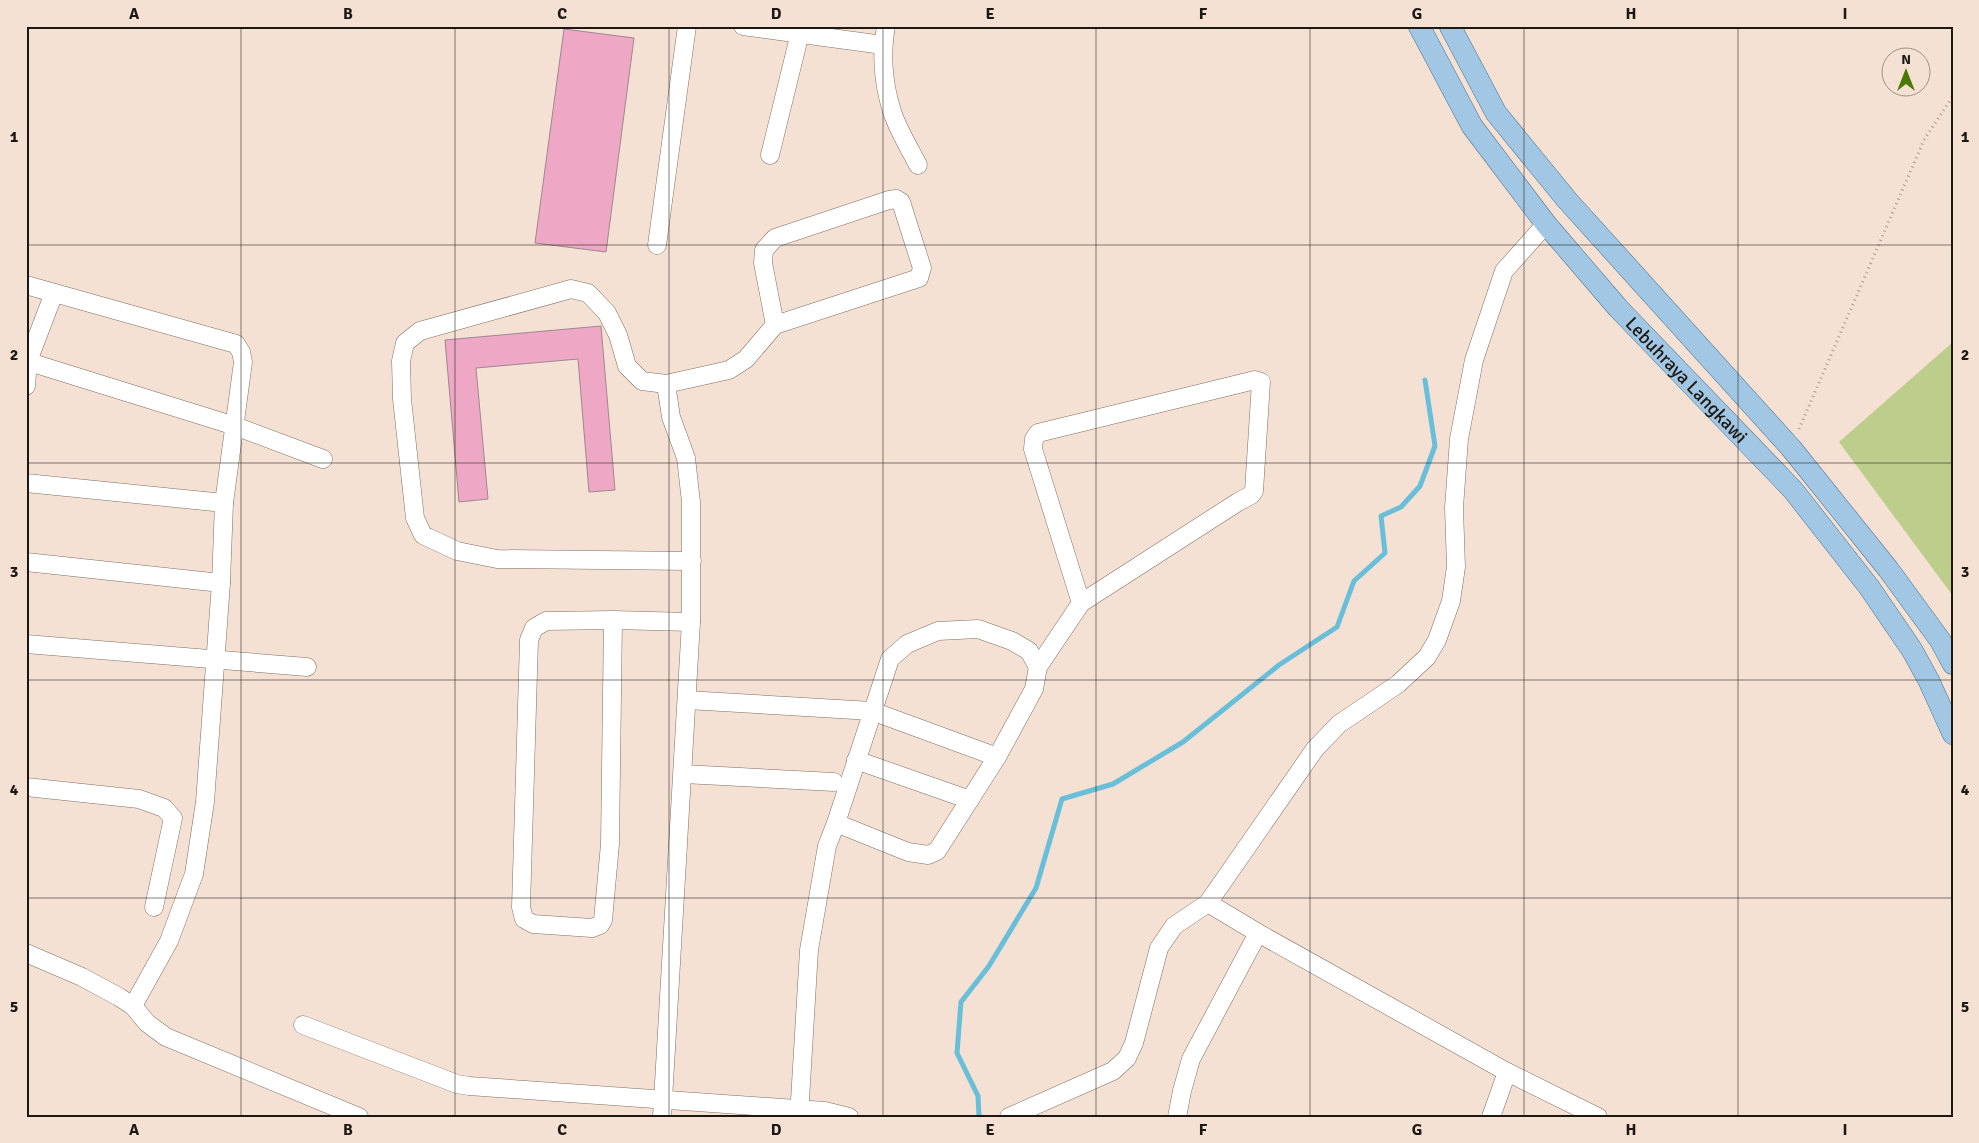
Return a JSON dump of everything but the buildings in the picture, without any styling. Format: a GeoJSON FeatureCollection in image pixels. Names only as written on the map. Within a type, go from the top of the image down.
{"type":"FeatureCollection","features":[{"type":"Feature","properties":{"kind":"main road","name":"Lebuhraya Langkawi"},"geometry":{"type":"LineString","coordinates":[[1419,26],[1472,126],[1546,224],[1618,308],[1793,490],[1869,587],[1912,650],[1929,680],[1953,734]]}},
{"type":"Feature","properties":{"kind":"main road","name":"Lebuhraya Langkawi"},"geometry":{"type":"LineString","coordinates":[[1450,26],[1496,113],[1567,200],[1791,448],[1888,569],[1940,640],[1953,664]]}},
{"type":"Feature","properties":{"kind":"street"},"geometry":{"type":"LineString","coordinates":[[657,245],[686,26]]}},
{"type":"Feature","properties":{"kind":"street"},"geometry":{"type":"LineString","coordinates":[[743,26],[883,45]]}},
{"type":"Feature","properties":{"kind":"street"},"geometry":{"type":"LineString","coordinates":[[886,26],[883,45],[884,72],[891,110],[918,165]]}},
{"type":"Feature","properties":{"kind":"street"},"geometry":{"type":"LineString","coordinates":[[770,155],[800,33]]}},
{"type":"Feature","properties":{"kind":"street"},"geometry":{"type":"LineString","coordinates":[[692,561],[497,559],[458,551],[423,535],[415,518],[402,399],[401,361],[405,343],[420,332],[571,289],[588,293],[607,313],[618,335],[627,366],[642,381],[666,384],[729,370],[746,359],[774,325],[918,278],[922,274],[922,268],[902,202],[896,199],[889,200],[774,238],[764,250],[763,263],[774,325]]}},
{"type":"Feature","properties":{"kind":"street"},"geometry":{"type":"LineString","coordinates":[[1019,1115],[1113,1072],[1126,1058],[1134,1043],[1159,948],[1174,926],[1208,903],[1315,748],[1339,724],[1398,684],[1427,657],[1437,640],[1451,601],[1456,567],[1454,508],[1459,439],[1474,360],[1504,272],[1546,224]]}},
{"type":"Feature","properties":{"kind":"street"},"geometry":{"type":"LineString","coordinates":[[26,285],[236,344],[244,362],[224,503],[221,583],[205,802],[194,874],[169,941],[133,1006]]}},
{"type":"Feature","properties":{"kind":"street"},"geometry":{"type":"LineString","coordinates":[[26,386],[27,361],[54,293]]}},
{"type":"Feature","properties":{"kind":"street"},"geometry":{"type":"LineString","coordinates":[[27,361],[235,426],[322,460]]}},
{"type":"Feature","properties":{"kind":"street"},"geometry":{"type":"LineString","coordinates":[[836,823],[908,852],[928,855],[937,851],[996,757],[1034,689],[1038,666],[1081,603],[1251,495],[1254,491],[1261,382],[1255,380],[1038,432],[1034,439],[1033,449],[1081,603]]}},
{"type":"Feature","properties":{"kind":"street"},"geometry":{"type":"LineString","coordinates":[[663,1109],[687,700],[692,561],[691,502],[686,458],[671,417],[666,384]]}},
{"type":"Feature","properties":{"kind":"street"},"geometry":{"type":"LineString","coordinates":[[26,483],[224,503]]}},
{"type":"Feature","properties":{"kind":"street"},"geometry":{"type":"LineString","coordinates":[[26,562],[221,583]]}},
{"type":"Feature","properties":{"kind":"street"},"geometry":{"type":"LineString","coordinates":[[612,620],[610,844],[603,920],[600,925],[592,928],[534,924],[524,919],[521,907],[529,640],[534,628],[546,621],[612,620],[691,622]]}},
{"type":"Feature","properties":{"kind":"street"},"geometry":{"type":"LineString","coordinates":[[799,1113],[810,950],[826,846],[836,823],[890,658],[907,644],[938,631],[978,629],[1012,642],[1029,651],[1038,666]]}},
{"type":"Feature","properties":{"kind":"street"},"geometry":{"type":"LineString","coordinates":[[26,644],[307,666]]}},
{"type":"Feature","properties":{"kind":"street"},"geometry":{"type":"LineString","coordinates":[[687,700],[872,711],[996,757]]}},
{"type":"Feature","properties":{"kind":"street"},"geometry":{"type":"LineString","coordinates":[[856,760],[970,800]]}},
{"type":"Feature","properties":{"kind":"street"},"geometry":{"type":"LineString","coordinates":[[683,774],[834,782]]}},
{"type":"Feature","properties":{"kind":"street"},"geometry":{"type":"LineString","coordinates":[[26,787],[139,799],[164,808],[173,818],[154,907]]}},
{"type":"Feature","properties":{"kind":"street"},"geometry":{"type":"LineString","coordinates":[[1208,903],[1258,933],[1508,1072],[1598,1117]]}},
{"type":"Feature","properties":{"kind":"street"},"geometry":{"type":"LineString","coordinates":[[1177,1117],[1191,1059],[1258,933]]}},
{"type":"Feature","properties":{"kind":"street"},"geometry":{"type":"LineString","coordinates":[[26,953],[82,977],[133,1006],[146,1023],[166,1037],[359,1117]]}},
{"type":"Feature","properties":{"kind":"street"},"geometry":{"type":"LineString","coordinates":[[303,1025],[458,1084],[663,1109],[799,1113],[826,1111],[849,1117]]}},
{"type":"Feature","properties":{"kind":"street"},"geometry":{"type":"LineString","coordinates":[[1490,1117],[1508,1072]]}},
{"type":"Feature","properties":{"kind":"path"},"geometry":{"type":"LineString","coordinates":[[1791,448],[1924,140],[1953,96]]}},
{"type":"Feature","properties":{"kind":"green space"},"geometry":{"type":"Polygon","coordinates":[[[1953,342],[1953,596],[1839,442],[1953,342]]]}},
{"type":"Feature","properties":{"kind":"waterway"},"geometry":{"type":"LineString","coordinates":[[979,1117],[978,1096],[957,1053],[961,1002],[989,966],[1036,888],[1062,799],[1113,784],[1183,742],[1279,665],[1337,627],[1354,581],[1385,553],[1381,516],[1401,507],[1420,486],[1435,446],[1425,380]]}}]}
